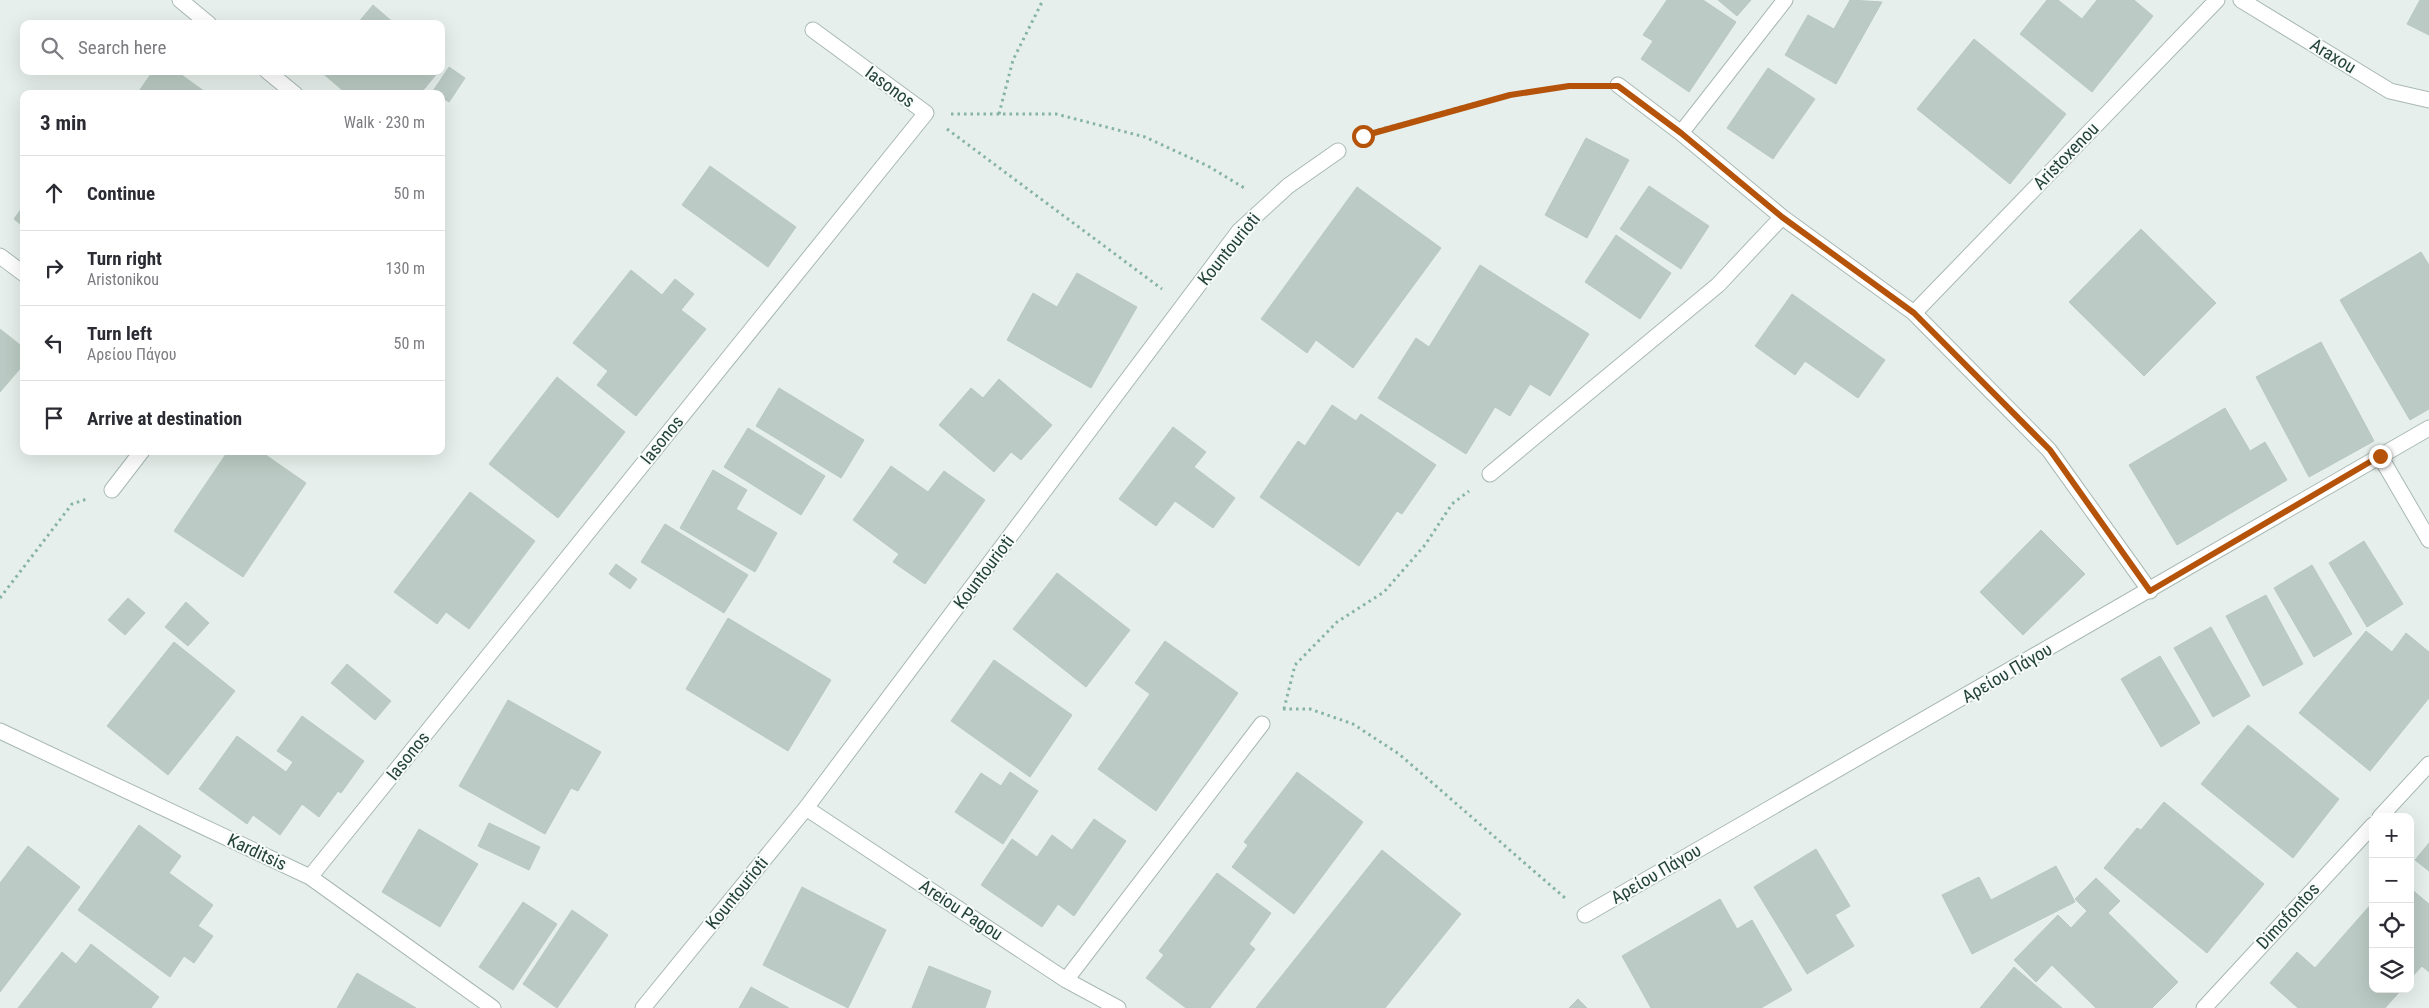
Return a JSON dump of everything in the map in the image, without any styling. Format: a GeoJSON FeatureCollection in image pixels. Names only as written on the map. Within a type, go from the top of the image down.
{"type":"FeatureCollection","features":[{"type":"Feature","properties":{"kind":"street"},"geometry":{"type":"LineString","coordinates":[[180,0],[204,20]]}},
{"type":"Feature","properties":{"kind":"street"},"geometry":{"type":"LineString","coordinates":[[1681,133],[1785,0]]}},
{"type":"Feature","properties":{"kind":"street","name":"Aristoxenou"},"geometry":{"type":"LineString","coordinates":[[1914,313],[2217,0]]}},
{"type":"Feature","properties":{"kind":"street","name":"Araxou"},"geometry":{"type":"LineString","coordinates":[[2241,0],[2390,91],[2429,100]]}},
{"type":"Feature","properties":{"kind":"street","name":"Iasonos"},"geometry":{"type":"LineString","coordinates":[[310,877],[926,114],[813,30]]}},
{"type":"Feature","properties":{"kind":"street"},"geometry":{"type":"LineString","coordinates":[[272,75],[290,90]]}},
{"type":"Feature","properties":{"kind":"street"},"geometry":{"type":"LineString","coordinates":[[1618,86],[1681,133],[1782,217],[1914,313],[2050,450],[2150,591]]}},
{"type":"Feature","properties":{"kind":"street","name":"Kountourioti"},"geometry":{"type":"LineString","coordinates":[[643,1008],[806,808],[1239,231],[1268,203],[1338,151]]}},
{"type":"Feature","properties":{"kind":"street"},"geometry":{"type":"LineString","coordinates":[[1490,474],[1718,285],[1782,217]]}},
{"type":"Feature","properties":{"kind":"street"},"geometry":{"type":"LineString","coordinates":[[0,256],[20,271]]}},
{"type":"Feature","properties":{"kind":"street","name":"Αρείου Πάγου"},"geometry":{"type":"LineString","coordinates":[[1585,915],[2150,591],[2429,428]]}},
{"type":"Feature","properties":{"kind":"street"},"geometry":{"type":"LineString","coordinates":[[112,490],[139,455]]}},
{"type":"Feature","properties":{"kind":"street"},"geometry":{"type":"LineString","coordinates":[[2380,456],[2429,540]]}},
{"type":"Feature","properties":{"kind":"street"},"geometry":{"type":"LineString","coordinates":[[1066,980],[1262,724]]}},
{"type":"Feature","properties":{"kind":"street","name":"Karditsis"},"geometry":{"type":"LineString","coordinates":[[0,731],[310,877],[493,1008]]}},
{"type":"Feature","properties":{"kind":"street"},"geometry":{"type":"LineString","coordinates":[[2384,813],[2429,764]]}},
{"type":"Feature","properties":{"kind":"street","name":"Areiou Pagou"},"geometry":{"type":"LineString","coordinates":[[806,808],[1066,980],[1118,1008]]}},
{"type":"Feature","properties":{"kind":"street","name":"Dimofontos"},"geometry":{"type":"LineString","coordinates":[[2204,1008],[2369,829]]}},
{"type":"Feature","properties":{"kind":"path"},"geometry":{"type":"LineString","coordinates":[[999,114],[1013,60],[1043,0]]}},
{"type":"Feature","properties":{"kind":"path"},"geometry":{"type":"LineString","coordinates":[[1338,151],[1363,136],[1510,95],[1569,86],[1618,86]]}},
{"type":"Feature","properties":{"kind":"path"},"geometry":{"type":"LineString","coordinates":[[926,114],[1056,114],[1145,137],[1208,166],[1268,203]]}},
{"type":"Feature","properties":{"kind":"path"},"geometry":{"type":"LineString","coordinates":[[926,114],[1184,305]]}},
{"type":"Feature","properties":{"kind":"path"},"geometry":{"type":"LineString","coordinates":[[1284,709],[1295,666],[1336,622],[1384,592],[1424,545],[1452,504],[1490,474]]}},
{"type":"Feature","properties":{"kind":"path"},"geometry":{"type":"LineString","coordinates":[[0,598],[72,504],[112,490]]}},
{"type":"Feature","properties":{"kind":"path"},"geometry":{"type":"LineString","coordinates":[[1262,724],[1284,709],[1310,709],[1353,724],[1399,754],[1585,915]]}},
{"type":"Feature","properties":{"kind":"building"},"geometry":{"type":"Polygon","coordinates":[[[1667,0],[1703,0],[1736,22],[1689,92],[1641,59],[1653,41],[1643,35],[1667,0]]]}},
{"type":"Feature","properties":{"kind":"building"},"geometry":{"type":"Polygon","coordinates":[[[1718,0],[1751,0],[1737,16],[1718,0]]]}},
{"type":"Feature","properties":{"kind":"building"},"geometry":{"type":"Polygon","coordinates":[[[1850,0],[1882,2],[1836,84],[1785,55],[1808,15],[1834,29],[1850,0]]]}},
{"type":"Feature","properties":{"kind":"building"},"geometry":{"type":"Polygon","coordinates":[[[2047,0],[2058,0],[2082,19],[2097,0],[2134,0],[2153,16],[2092,92],[2020,34],[2047,0]]]}},
{"type":"Feature","properties":{"kind":"building"},"geometry":{"type":"Polygon","coordinates":[[[2420,0],[2429,0],[2429,35],[2407,24],[2420,0]]]}},
{"type":"Feature","properties":{"kind":"building"},"geometry":{"type":"Polygon","coordinates":[[[373,5],[390,20],[360,20],[373,5]]]}},
{"type":"Feature","properties":{"kind":"building"},"geometry":{"type":"Polygon","coordinates":[[[1974,39],[2066,114],[2010,184],[1917,109],[1974,39]]]}},
{"type":"Feature","properties":{"kind":"building"},"geometry":{"type":"Polygon","coordinates":[[[449,67],[465,78],[449,102],[445,100],[445,90],[434,90],[449,67]]]}},
{"type":"Feature","properties":{"kind":"building"},"geometry":{"type":"Polygon","coordinates":[[[1768,68],[1815,99],[1773,159],[1727,128],[1768,68]]]}},
{"type":"Feature","properties":{"kind":"building"},"geometry":{"type":"Polygon","coordinates":[[[150,75],[182,75],[202,90],[140,90],[150,75]]]}},
{"type":"Feature","properties":{"kind":"building"},"geometry":{"type":"Polygon","coordinates":[[[325,75],[436,75],[423,90],[342,90],[325,75]]]}},
{"type":"Feature","properties":{"kind":"building"},"geometry":{"type":"Polygon","coordinates":[[[1586,138],[1629,160],[1587,238],[1545,215],[1586,138]]]}},
{"type":"Feature","properties":{"kind":"building"},"geometry":{"type":"Polygon","coordinates":[[[710,166],[796,227],[768,267],[682,205],[710,166]]]}},
{"type":"Feature","properties":{"kind":"building"},"geometry":{"type":"Polygon","coordinates":[[[1649,186],[1709,226],[1681,269],[1620,229],[1649,186]]]}},
{"type":"Feature","properties":{"kind":"building"},"geometry":{"type":"Polygon","coordinates":[[[1357,187],[1441,248],[1353,368],[1316,340],[1307,353],[1261,319],[1357,187]]]}},
{"type":"Feature","properties":{"kind":"building"},"geometry":{"type":"Polygon","coordinates":[[[20,211],[20,224],[14,219],[20,211]]]}},
{"type":"Feature","properties":{"kind":"building"},"geometry":{"type":"Polygon","coordinates":[[[2141,229],[2216,303],[2144,376],[2069,302],[2141,229]]]}},
{"type":"Feature","properties":{"kind":"building"},"geometry":{"type":"Polygon","coordinates":[[[1616,235],[1671,273],[1640,319],[1585,282],[1616,235]]]}},
{"type":"Feature","properties":{"kind":"building"},"geometry":{"type":"Polygon","coordinates":[[[2421,252],[2429,265],[2429,409],[2410,420],[2340,300],[2421,252]]]}},
{"type":"Feature","properties":{"kind":"building"},"geometry":{"type":"Polygon","coordinates":[[[1480,265],[1589,334],[1550,396],[1530,384],[1510,416],[1495,407],[1466,454],[1378,398],[1416,338],[1429,347],[1480,265]]]}},
{"type":"Feature","properties":{"kind":"building"},"geometry":{"type":"Polygon","coordinates":[[[631,270],[662,295],[675,279],[694,294],[681,310],[706,329],[636,416],[597,385],[608,371],[573,343],[631,270]]]}},
{"type":"Feature","properties":{"kind":"building"},"geometry":{"type":"Polygon","coordinates":[[[1077,273],[1137,307],[1091,388],[1007,340],[1033,293],[1057,307],[1077,273]]]}},
{"type":"Feature","properties":{"kind":"building"},"geometry":{"type":"Polygon","coordinates":[[[1792,294],[1885,360],[1858,398],[1805,361],[1795,375],[1755,346],[1792,294]]]}},
{"type":"Feature","properties":{"kind":"building"},"geometry":{"type":"Polygon","coordinates":[[[0,329],[20,345],[20,369],[0,392],[0,329]]]}},
{"type":"Feature","properties":{"kind":"building"},"geometry":{"type":"Polygon","coordinates":[[[2321,342],[2374,441],[2309,477],[2256,377],[2321,342]]]}},
{"type":"Feature","properties":{"kind":"building"},"geometry":{"type":"Polygon","coordinates":[[[557,377],[625,432],[558,518],[489,464],[557,377]]]}},
{"type":"Feature","properties":{"kind":"building"},"geometry":{"type":"Polygon","coordinates":[[[999,379],[1052,425],[1021,460],[1011,452],[994,472],[939,425],[971,388],[983,398],[999,379]]]}},
{"type":"Feature","properties":{"kind":"building"},"geometry":{"type":"Polygon","coordinates":[[[779,388],[864,440],[841,478],[756,426],[779,388]]]}},
{"type":"Feature","properties":{"kind":"building"},"geometry":{"type":"Polygon","coordinates":[[[1332,405],[1356,421],[1361,414],[1436,465],[1402,514],[1397,511],[1359,566],[1260,497],[1298,441],[1305,446],[1332,405]]]}},
{"type":"Feature","properties":{"kind":"building"},"geometry":{"type":"Polygon","coordinates":[[[2225,408],[2250,451],[2265,442],[2287,480],[2177,545],[2129,465],[2225,408]]]}},
{"type":"Feature","properties":{"kind":"building"},"geometry":{"type":"Polygon","coordinates":[[[1173,427],[1206,452],[1194,467],[1235,498],[1213,528],[1175,501],[1156,526],[1119,499],[1173,427]]]}},
{"type":"Feature","properties":{"kind":"building"},"geometry":{"type":"Polygon","coordinates":[[[748,428],[825,476],[801,515],[724,467],[748,428]]]}},
{"type":"Feature","properties":{"kind":"building"},"geometry":{"type":"Polygon","coordinates":[[[225,455],[266,455],[306,483],[243,577],[174,531],[225,455]]]}},
{"type":"Feature","properties":{"kind":"building"},"geometry":{"type":"Polygon","coordinates":[[[891,466],[928,492],[944,471],[985,500],[925,584],[893,562],[899,554],[853,520],[891,466]]]}},
{"type":"Feature","properties":{"kind":"building"},"geometry":{"type":"Polygon","coordinates":[[[713,470],[747,490],[736,509],[777,533],[755,572],[680,528],[713,470]]]}},
{"type":"Feature","properties":{"kind":"building"},"geometry":{"type":"Polygon","coordinates":[[[470,492],[535,541],[469,629],[446,612],[437,624],[394,592],[470,492]]]}},
{"type":"Feature","properties":{"kind":"building"},"geometry":{"type":"Polygon","coordinates":[[[665,524],[748,575],[724,613],[641,562],[665,524]]]}},
{"type":"Feature","properties":{"kind":"building"},"geometry":{"type":"Polygon","coordinates":[[[2041,530],[2085,574],[2023,635],[1980,592],[2041,530]]]}},
{"type":"Feature","properties":{"kind":"building"},"geometry":{"type":"Polygon","coordinates":[[[2364,541],[2403,604],[2367,627],[2329,563],[2364,541]]]}},
{"type":"Feature","properties":{"kind":"building"},"geometry":{"type":"Polygon","coordinates":[[[616,564],[637,579],[630,589],[609,574],[616,564]]]}},
{"type":"Feature","properties":{"kind":"building"},"geometry":{"type":"Polygon","coordinates":[[[2312,565],[2352,634],[2314,657],[2274,588],[2312,565]]]}},
{"type":"Feature","properties":{"kind":"building"},"geometry":{"type":"Polygon","coordinates":[[[1057,573],[1130,630],[1086,687],[1013,629],[1057,573]]]}},
{"type":"Feature","properties":{"kind":"building"},"geometry":{"type":"Polygon","coordinates":[[[2266,595],[2303,664],[2263,686],[2226,616],[2266,595]]]}},
{"type":"Feature","properties":{"kind":"building"},"geometry":{"type":"Polygon","coordinates":[[[128,598],[145,613],[125,635],[108,620],[128,598]]]}},
{"type":"Feature","properties":{"kind":"building"},"geometry":{"type":"Polygon","coordinates":[[[186,602],[209,623],[188,646],[165,627],[186,602]]]}},
{"type":"Feature","properties":{"kind":"building"},"geometry":{"type":"Polygon","coordinates":[[[728,618],[831,680],[788,751],[686,689],[728,618]]]}},
{"type":"Feature","properties":{"kind":"building"},"geometry":{"type":"Polygon","coordinates":[[[2211,627],[2250,696],[2213,717],[2174,648],[2211,627]]]}},
{"type":"Feature","properties":{"kind":"building"},"geometry":{"type":"Polygon","coordinates":[[[2366,631],[2392,652],[2406,633],[2429,652],[2429,698],[2370,771],[2299,713],[2366,631]]]}},
{"type":"Feature","properties":{"kind":"building"},"geometry":{"type":"Polygon","coordinates":[[[1165,641],[1238,693],[1156,811],[1098,769],[1150,694],[1135,683],[1165,641]]]}},
{"type":"Feature","properties":{"kind":"building"},"geometry":{"type":"Polygon","coordinates":[[[174,642],[235,691],[168,775],[107,726],[174,642]]]}},
{"type":"Feature","properties":{"kind":"building"},"geometry":{"type":"Polygon","coordinates":[[[2160,656],[2200,723],[2161,747],[2121,679],[2160,656]]]}},
{"type":"Feature","properties":{"kind":"building"},"geometry":{"type":"Polygon","coordinates":[[[994,660],[1072,715],[1030,777],[951,721],[994,660]]]}},
{"type":"Feature","properties":{"kind":"building"},"geometry":{"type":"Polygon","coordinates":[[[347,664],[391,701],[375,720],[331,683],[347,664]]]}},
{"type":"Feature","properties":{"kind":"building"},"geometry":{"type":"Polygon","coordinates":[[[508,700],[601,752],[578,791],[571,788],[545,834],[459,786],[508,700]]]}},
{"type":"Feature","properties":{"kind":"building"},"geometry":{"type":"Polygon","coordinates":[[[302,716],[364,761],[341,793],[338,791],[319,817],[302,804],[280,835],[253,815],[247,824],[199,789],[237,736],[286,772],[293,762],[277,751],[302,716]]]}},
{"type":"Feature","properties":{"kind":"building"},"geometry":{"type":"Polygon","coordinates":[[[2248,725],[2339,799],[2293,858],[2201,784],[2248,725]]]}},
{"type":"Feature","properties":{"kind":"building"},"geometry":{"type":"Polygon","coordinates":[[[1010,772],[1038,791],[1003,844],[955,812],[981,773],[1001,786],[1010,772]]]}},
{"type":"Feature","properties":{"kind":"building"},"geometry":{"type":"Polygon","coordinates":[[[1297,772],[1363,822],[1294,914],[1232,867],[1248,845],[1244,842],[1297,772]]]}},
{"type":"Feature","properties":{"kind":"building"},"geometry":{"type":"Polygon","coordinates":[[[2164,802],[2264,884],[2207,953],[2104,868],[2137,828],[2141,830],[2164,802]]]}},
{"type":"Feature","properties":{"kind":"building"},"geometry":{"type":"Polygon","coordinates":[[[1094,819],[1126,841],[1074,916],[1058,904],[1042,927],[981,885],[1012,839],[1037,857],[1052,835],[1072,850],[1094,819]]]}},
{"type":"Feature","properties":{"kind":"building"},"geometry":{"type":"Polygon","coordinates":[[[489,823],[540,847],[529,870],[478,846],[489,823]]]}},
{"type":"Feature","properties":{"kind":"building"},"geometry":{"type":"Polygon","coordinates":[[[139,825],[181,856],[169,873],[213,905],[198,926],[213,936],[194,963],[184,956],[170,977],[78,910],[139,825]]]}},
{"type":"Feature","properties":{"kind":"building"},"geometry":{"type":"Polygon","coordinates":[[[419,829],[478,864],[440,927],[382,892],[419,829]]]}},
{"type":"Feature","properties":{"kind":"building"},"geometry":{"type":"Polygon","coordinates":[[[2429,843],[2429,871],[2415,860],[2429,843]]]}},
{"type":"Feature","properties":{"kind":"building"},"geometry":{"type":"Polygon","coordinates":[[[28,846],[80,887],[0,992],[0,883],[28,846]]]}},
{"type":"Feature","properties":{"kind":"building"},"geometry":{"type":"Polygon","coordinates":[[[1816,849],[1850,906],[1835,915],[1854,946],[1807,974],[1754,887],[1816,849]]]}},
{"type":"Feature","properties":{"kind":"building"},"geometry":{"type":"Polygon","coordinates":[[[1382,850],[1461,914],[1385,1008],[1256,1008],[1382,850]]]}},
{"type":"Feature","properties":{"kind":"building"},"geometry":{"type":"Polygon","coordinates":[[[2056,866],[2075,902],[1972,954],[1942,895],[1979,877],[1991,900],[2056,866]]]}},
{"type":"Feature","properties":{"kind":"building"},"geometry":{"type":"Polygon","coordinates":[[[1217,873],[1271,913],[1249,944],[1255,949],[1210,1008],[1186,1008],[1146,978],[1164,955],[1159,951],[1217,873]]]}},
{"type":"Feature","properties":{"kind":"building"},"geometry":{"type":"Polygon","coordinates":[[[2096,878],[2120,901],[2108,913],[2178,982],[2152,1008],[2096,1008],[2052,965],[2036,982],[2014,960],[2058,915],[2071,928],[2087,911],[2075,899],[2096,878]]]}},
{"type":"Feature","properties":{"kind":"building"},"geometry":{"type":"Polygon","coordinates":[[[802,887],[886,930],[848,1008],[763,965],[802,887]]]}},
{"type":"Feature","properties":{"kind":"building"},"geometry":{"type":"Polygon","coordinates":[[[2414,891],[2429,904],[2429,972],[2422,966],[2414,975],[2414,891]]]}},
{"type":"Feature","properties":{"kind":"building"},"geometry":{"type":"Polygon","coordinates":[[[1720,899],[1737,929],[1752,920],[1792,990],[1761,1008],[1651,1008],[1622,956],[1720,899]]]}},
{"type":"Feature","properties":{"kind":"building"},"geometry":{"type":"Polygon","coordinates":[[[523,902],[557,924],[513,990],[479,967],[523,902]]]}},
{"type":"Feature","properties":{"kind":"building"},"geometry":{"type":"Polygon","coordinates":[[[2369,907],[2369,993],[2398,993],[2385,1008],[2298,1008],[2270,983],[2297,952],[2315,968],[2369,907]]]}},
{"type":"Feature","properties":{"kind":"building"},"geometry":{"type":"Polygon","coordinates":[[[572,910],[608,935],[557,1008],[523,984],[572,910]]]}},
{"type":"Feature","properties":{"kind":"building"},"geometry":{"type":"Polygon","coordinates":[[[91,944],[159,997],[151,1008],[18,1008],[62,952],[76,964],[91,944]]]}},
{"type":"Feature","properties":{"kind":"building"},"geometry":{"type":"Polygon","coordinates":[[[929,966],[991,991],[985,1008],[912,1008],[929,966]]]}},
{"type":"Feature","properties":{"kind":"building"},"geometry":{"type":"Polygon","coordinates":[[[2014,967],[2062,1008],[1980,1008],[2014,967]]]}},
{"type":"Feature","properties":{"kind":"building"},"geometry":{"type":"Polygon","coordinates":[[[357,973],[416,1008],[337,1008],[357,973]]]}},
{"type":"Feature","properties":{"kind":"building"},"geometry":{"type":"Polygon","coordinates":[[[751,987],[789,1008],[739,1008],[751,987]]]}},
{"type":"Feature","properties":{"kind":"building"},"geometry":{"type":"Polygon","coordinates":[[[1578,999],[1587,1008],[1569,1008],[1578,999]]]}},
{"type":"Feature","properties":{"kind":"route"},"geometry":{"type":"LineString","coordinates":[[1363,136],[1510,95],[1569,86],[1618,86],[1681,133],[1782,217],[1914,313],[2050,450],[2150,591],[2380,456]]}}]}
